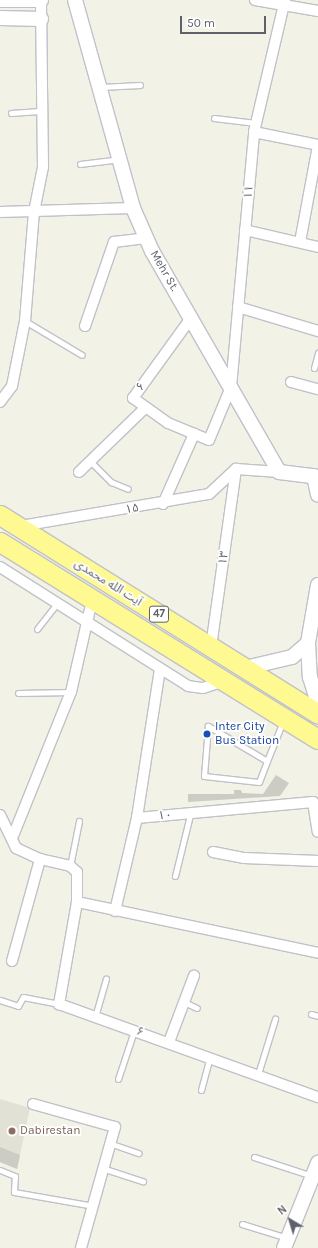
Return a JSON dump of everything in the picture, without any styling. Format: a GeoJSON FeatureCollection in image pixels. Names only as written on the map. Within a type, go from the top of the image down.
{"type":"FeatureCollection","features":[{"type":"Feature","properties":{"kind":"highway","name":"آیت الله محمدی"},"geometry":{"type":"LineString","coordinates":[[0,515],[318,714]]}},
{"type":"Feature","properties":{"kind":"highway","name":"آیت الله محمدی"},"geometry":{"type":"LineString","coordinates":[[0,542],[222,682],[318,739]]}},
{"type":"Feature","properties":{"kind":"street"},"geometry":{"type":"LineString","coordinates":[[0,0],[41,0],[39,73],[43,111],[43,167],[34,212],[25,321],[12,386],[0,402]]}},
{"type":"Feature","properties":{"kind":"street","name":"Mehr St."},"geometry":{"type":"LineString","coordinates":[[75,0],[133,208],[146,238],[279,472]]}},
{"type":"Feature","properties":{"kind":"street"},"geometry":{"type":"LineString","coordinates":[[255,0],[285,3],[318,11]]}},
{"type":"Feature","properties":{"kind":"street","name":"۱۱"},"geometry":{"type":"LineString","coordinates":[[231,387],[255,128],[285,3]]}},
{"type":"Feature","properties":{"kind":"street"},"geometry":{"type":"LineString","coordinates":[[0,18],[41,19]]}},
{"type":"Feature","properties":{"kind":"street"},"geometry":{"type":"LineString","coordinates":[[255,128],[318,146],[300,242]]}},
{"type":"Feature","properties":{"kind":"street"},"geometry":{"type":"LineString","coordinates":[[0,212],[133,208]]}},
{"type":"Feature","properties":{"kind":"street"},"geometry":{"type":"LineString","coordinates":[[245,230],[318,247]]}},
{"type":"Feature","properties":{"kind":"street"},"geometry":{"type":"LineString","coordinates":[[85,326],[114,242],[146,238]]}},
{"type":"Feature","properties":{"kind":"street"},"geometry":{"type":"LineString","coordinates":[[238,307],[318,331]]}},
{"type":"Feature","properties":{"kind":"street","name":"۶"},"geometry":{"type":"LineString","coordinates":[[192,318],[133,398],[168,423],[209,440],[231,387]]}},
{"type":"Feature","properties":{"kind":"street"},"geometry":{"type":"LineString","coordinates":[[291,382],[318,389]]}},
{"type":"Feature","properties":{"kind":"street"},"geometry":{"type":"LineString","coordinates":[[79,472],[146,407]]}},
{"type":"Feature","properties":{"kind":"street"},"geometry":{"type":"LineString","coordinates":[[163,504],[194,434]]}},
{"type":"Feature","properties":{"kind":"street"},"geometry":{"type":"LineString","coordinates":[[236,469],[316,476],[318,495]]}},
{"type":"Feature","properties":{"kind":"street","name":"۱۵"},"geometry":{"type":"LineString","coordinates":[[18,526],[163,504],[209,494],[236,469]]}},
{"type":"Feature","properties":{"kind":"street","name":"۱۳"},"geometry":{"type":"LineString","coordinates":[[211,647],[236,469]]}},
{"type":"Feature","properties":{"kind":"street"},"geometry":{"type":"LineString","coordinates":[[0,567],[58,602],[188,686],[203,688],[222,682]]}},
{"type":"Feature","properties":{"kind":"street"},"geometry":{"type":"LineString","coordinates":[[318,585],[315,622],[308,643],[310,677],[318,704]]}},
{"type":"Feature","properties":{"kind":"street"},"geometry":{"type":"LineString","coordinates":[[13,836],[71,692],[92,600]]}},
{"type":"Feature","properties":{"kind":"street"},"geometry":{"type":"LineString","coordinates":[[245,668],[292,658],[308,643]]}},
{"type":"Feature","properties":{"kind":"street"},"geometry":{"type":"LineString","coordinates":[[115,911],[137,818],[160,669]]}},
{"type":"Feature","properties":{"kind":"street","name":"۱۰"},"geometry":{"type":"LineString","coordinates":[[137,818],[313,802],[318,832]]}},
{"type":"Feature","properties":{"kind":"street"},"geometry":{"type":"LineString","coordinates":[[0,814],[13,836],[16,848],[40,859],[70,866],[77,872],[77,902],[59,1004]]}},
{"type":"Feature","properties":{"kind":"street"},"geometry":{"type":"LineString","coordinates":[[213,852],[244,858],[318,861]]}},
{"type":"Feature","properties":{"kind":"street"},"geometry":{"type":"LineString","coordinates":[[12,961],[40,859]]}},
{"type":"Feature","properties":{"kind":"street"},"geometry":{"type":"LineString","coordinates":[[77,902],[318,954]]}},
{"type":"Feature","properties":{"kind":"street"},"geometry":{"type":"LineString","coordinates":[[169,1042],[194,976]]}},
{"type":"Feature","properties":{"kind":"street","name":"۶"},"geometry":{"type":"LineString","coordinates":[[59,1004],[318,1096]]}},
{"type":"Feature","properties":{"kind":"street"},"geometry":{"type":"LineString","coordinates":[[33,1104],[115,1127],[105,1169],[81,1248]]}},
{"type":"Feature","properties":{"kind":"street"},"geometry":{"type":"LineString","coordinates":[[286,1243],[318,1163]]}},
{"type":"Feature","properties":{"kind":"lane"},"geometry":{"type":"LineString","coordinates":[[99,87],[140,85]]}},
{"type":"Feature","properties":{"kind":"lane"},"geometry":{"type":"LineString","coordinates":[[11,113],[43,111]]}},
{"type":"Feature","properties":{"kind":"lane"},"geometry":{"type":"LineString","coordinates":[[214,118],[255,128]]}},
{"type":"Feature","properties":{"kind":"lane"},"geometry":{"type":"LineString","coordinates":[[80,164],[119,159]]}},
{"type":"Feature","properties":{"kind":"lane"},"geometry":{"type":"LineString","coordinates":[[25,321],[82,355]]}},
{"type":"Feature","properties":{"kind":"lane"},"geometry":{"type":"LineString","coordinates":[[314,368],[318,353]]}},
{"type":"Feature","properties":{"kind":"lane"},"geometry":{"type":"LineString","coordinates":[[90,461],[111,482],[128,489]]}},
{"type":"Feature","properties":{"kind":"lane"},"geometry":{"type":"LineString","coordinates":[[36,629],[58,602]]}},
{"type":"Feature","properties":{"kind":"lane"},"geometry":{"type":"LineString","coordinates":[[18,693],[71,692]]}},
{"type":"Feature","properties":{"kind":"lane"},"geometry":{"type":"LineString","coordinates":[[267,761],[208,726],[204,776],[259,782],[284,718]]}},
{"type":"Feature","properties":{"kind":"lane"},"geometry":{"type":"LineString","coordinates":[[175,876],[190,814]]}},
{"type":"Feature","properties":{"kind":"lane"},"geometry":{"type":"LineString","coordinates":[[70,866],[79,821]]}},
{"type":"Feature","properties":{"kind":"lane"},"geometry":{"type":"LineString","coordinates":[[95,1017],[106,979]]}},
{"type":"Feature","properties":{"kind":"lane"},"geometry":{"type":"LineString","coordinates":[[0,1000],[18,1006],[23,997],[59,1004]]}},
{"type":"Feature","properties":{"kind":"lane"},"geometry":{"type":"LineString","coordinates":[[184,1002],[197,1008]]}},
{"type":"Feature","properties":{"kind":"lane"},"geometry":{"type":"LineString","coordinates":[[310,1014],[318,1016]]}},
{"type":"Feature","properties":{"kind":"lane"},"geometry":{"type":"LineString","coordinates":[[258,1074],[275,1019]]}},
{"type":"Feature","properties":{"kind":"lane"},"geometry":{"type":"LineString","coordinates":[[118,1079],[134,1030]]}},
{"type":"Feature","properties":{"kind":"lane"},"geometry":{"type":"LineString","coordinates":[[201,1090],[210,1057]]}},
{"type":"Feature","properties":{"kind":"lane"},"geometry":{"type":"LineString","coordinates":[[112,1144],[138,1153]]}},
{"type":"Feature","properties":{"kind":"lane"},"geometry":{"type":"LineString","coordinates":[[254,1157],[313,1176]]}},
{"type":"Feature","properties":{"kind":"lane"},"geometry":{"type":"LineString","coordinates":[[105,1169],[143,1181]]}},
{"type":"Feature","properties":{"kind":"lane"},"geometry":{"type":"LineString","coordinates":[[0,1170],[14,1176],[14,1192],[94,1206]]}},
{"type":"Feature","properties":{"kind":"lane"},"geometry":{"type":"LineString","coordinates":[[242,1224],[286,1243]]}},
{"type":"Feature","properties":{"kind":"shaded area","name":"Dabirestan"},"geometry":{"type":"Polygon","coordinates":[[[0,1099],[30,1108],[17,1169],[0,1162],[0,1099]]]}},
{"type":"Feature","properties":{"kind":"building"},"geometry":{"type":"Polygon","coordinates":[[[276,775],[289,783],[280,796],[188,802],[188,794],[234,794],[234,790],[241,790],[242,793],[263,794],[276,775]]]}},
{"type":"Feature","properties":{"kind":"building"},"geometry":{"type":"Polygon","coordinates":[[[0,1147],[20,1155],[17,1169],[0,1162],[0,1147]]]}},
{"type":"Feature","properties":{"kind":"place","name":"Inter City Bus Station"},"geometry":{"type":"Point","coordinates":[207,734]}},
{"type":"Feature","properties":{"kind":"place","name":"Dabirestan"},"geometry":{"type":"Point","coordinates":[12,1131]}}]}
